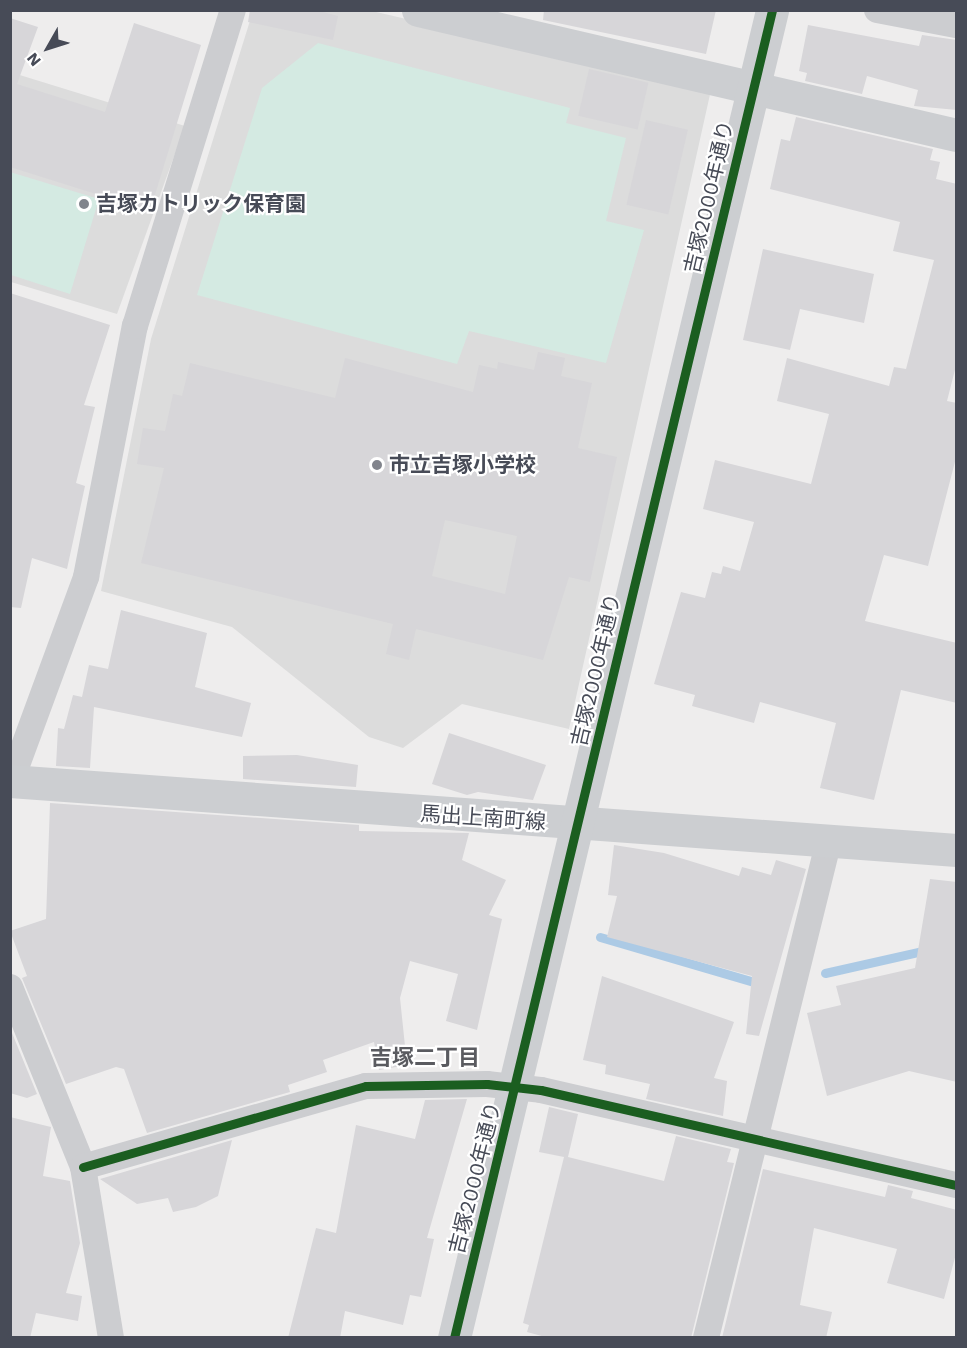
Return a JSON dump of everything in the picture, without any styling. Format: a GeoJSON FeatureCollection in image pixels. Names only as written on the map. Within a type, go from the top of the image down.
{"type":"FeatureCollection","features":[{"type":"Feature","properties":{"kind":"street"},"geometry":{"type":"LineString","coordinates":[[11,782],[86,577],[135,326],[233,10]]}},
{"type":"Feature","properties":{"kind":"street"},"geometry":{"type":"LineString","coordinates":[[418,10],[767,89],[957,135]]}},
{"type":"Feature","properties":{"kind":"street","name":"吉塚2000年通り"},"geometry":{"type":"LineString","coordinates":[[454,1338],[579,825],[767,89],[772,10]]}},
{"type":"Feature","properties":{"kind":"street"},"geometry":{"type":"LineString","coordinates":[[877,10],[957,25]]}},
{"type":"Feature","properties":{"kind":"street","name":"馬出上南町線"},"geometry":{"type":"LineString","coordinates":[[11,782],[828,844],[957,850]]}},
{"type":"Feature","properties":{"kind":"street"},"geometry":{"type":"LineString","coordinates":[[706,1338],[828,844]]}},
{"type":"Feature","properties":{"kind":"street"},"geometry":{"type":"LineString","coordinates":[[10,987],[83,1167],[111,1338]]}},
{"type":"Feature","properties":{"kind":"street"},"geometry":{"type":"LineString","coordinates":[[83,1167],[366,1086],[517,1086],[755,1142],[957,1185]]}},
{"type":"Feature","properties":{"kind":"shaded area","name":"市立吉塚小学校"},"geometry":{"type":"Polygon","coordinates":[[[253,11],[372,11],[711,90],[569,729],[462,704],[403,748],[369,737],[232,627],[101,591],[151,339],[253,11]]]}},
{"type":"Feature","properties":{"kind":"shaded area","name":"吉塚カトリック保育園"},"geometry":{"type":"Polygon","coordinates":[[[10,72],[185,126],[117,314],[11,282],[10,72]]]}},
{"type":"Feature","properties":{"kind":"green space"},"geometry":{"type":"Polygon","coordinates":[[[318,43],[570,108],[566,123],[626,138],[606,221],[644,230],[606,363],[469,331],[457,364],[197,295],[262,88],[318,43]]]}},
{"type":"Feature","properties":{"kind":"green space"},"geometry":{"type":"Polygon","coordinates":[[[10,172],[99,199],[70,294],[11,275],[10,172]]]}},
{"type":"Feature","properties":{"kind":"building"},"geometry":{"type":"Polygon","coordinates":[[[250,10],[315,10],[338,16],[333,40],[248,22],[250,10]]]}},
{"type":"Feature","properties":{"kind":"building"},"geometry":{"type":"Polygon","coordinates":[[[544,10],[716,10],[706,54],[543,20],[544,10]]]}},
{"type":"Feature","properties":{"kind":"building"},"geometry":{"type":"Polygon","coordinates":[[[10,18],[38,27],[17,84],[105,112],[134,23],[201,45],[150,211],[10,167],[10,18]]]}},
{"type":"Feature","properties":{"kind":"building"},"geometry":{"type":"Polygon","coordinates":[[[808,25],[919,46],[922,35],[957,40],[957,110],[914,106],[918,90],[867,76],[862,94],[805,81],[807,73],[799,71],[808,25]]]}},
{"type":"Feature","properties":{"kind":"building"},"geometry":{"type":"Polygon","coordinates":[[[589,69],[648,83],[638,129],[578,116],[589,69]]]}},
{"type":"Feature","properties":{"kind":"building"},"geometry":{"type":"Polygon","coordinates":[[[796,117],[933,149],[930,160],[940,162],[936,179],[957,184],[957,362],[947,401],[957,403],[957,454],[928,566],[884,555],[865,621],[957,643],[957,703],[901,690],[874,800],[820,788],[836,723],[760,702],[754,723],[692,706],[695,695],[654,684],[681,592],[705,598],[712,572],[721,574],[723,566],[740,571],[754,522],[703,509],[715,460],[811,484],[829,414],[777,401],[787,358],[889,386],[894,367],[906,369],[934,260],[893,251],[900,222],[770,189],[781,139],[790,141],[796,117]]]}},
{"type":"Feature","properties":{"kind":"building"},"geometry":{"type":"Polygon","coordinates":[[[646,120],[688,130],[668,214],[626,205],[646,120]]]}},
{"type":"Feature","properties":{"kind":"building"},"geometry":{"type":"Polygon","coordinates":[[[763,249],[874,274],[864,323],[800,309],[790,350],[743,340],[763,249]]]}},
{"type":"Feature","properties":{"kind":"building"},"geometry":{"type":"Polygon","coordinates":[[[10,293],[110,325],[84,405],[95,407],[76,483],[85,486],[67,569],[32,558],[21,608],[10,607],[10,293]]]}},
{"type":"Feature","properties":{"kind":"building"},"geometry":{"type":"Polygon","coordinates":[[[538,352],[565,358],[561,376],[592,383],[578,448],[617,457],[590,582],[569,577],[543,660],[416,629],[409,660],[386,654],[393,624],[141,563],[164,468],[137,464],[143,428],[165,431],[173,394],[182,396],[190,363],[335,398],[345,358],[473,392],[479,365],[497,369],[498,362],[534,370],[538,352]],[[445,520],[432,576],[505,594],[517,536],[445,520]]]}},
{"type":"Feature","properties":{"kind":"building"},"geometry":{"type":"Polygon","coordinates":[[[121,610],[207,633],[195,687],[251,703],[242,737],[94,707],[90,768],[56,766],[58,728],[64,729],[73,695],[82,697],[89,665],[108,669],[121,610]]]}},
{"type":"Feature","properties":{"kind":"building"},"geometry":{"type":"Polygon","coordinates":[[[449,733],[546,765],[533,800],[478,792],[467,795],[432,784],[449,733]]]}},
{"type":"Feature","properties":{"kind":"building"},"geometry":{"type":"Polygon","coordinates":[[[297,755],[358,765],[356,787],[243,779],[243,756],[297,755]]]}},
{"type":"Feature","properties":{"kind":"building"},"geometry":{"type":"Polygon","coordinates":[[[50,803],[359,825],[359,831],[469,833],[462,860],[506,880],[489,915],[502,919],[477,1030],[446,1021],[458,974],[410,961],[400,998],[407,1065],[379,1070],[374,1042],[323,1060],[327,1072],[288,1085],[290,1092],[147,1133],[124,1069],[116,1067],[66,1084],[22,978],[27,976],[10,931],[46,919],[50,803]]]}},
{"type":"Feature","properties":{"kind":"building"},"geometry":{"type":"Polygon","coordinates":[[[614,845],[664,853],[739,876],[742,867],[771,875],[776,860],[806,869],[759,1036],[746,1034],[752,976],[607,937],[617,896],[608,895],[614,845]]]}},
{"type":"Feature","properties":{"kind":"building"},"geometry":{"type":"Polygon","coordinates":[[[930,879],[957,882],[957,1082],[909,1071],[827,1096],[807,1013],[841,1005],[836,986],[915,968],[930,879]]]}},
{"type":"Feature","properties":{"kind":"building"},"geometry":{"type":"Polygon","coordinates":[[[602,976],[734,1022],[714,1078],[727,1081],[723,1116],[646,1099],[650,1084],[605,1074],[606,1065],[583,1060],[602,976]]]}},
{"type":"Feature","properties":{"kind":"building"},"geometry":{"type":"Polygon","coordinates":[[[10,1028],[37,1094],[27,1098],[10,1093],[10,1028]]]}},
{"type":"Feature","properties":{"kind":"building"},"geometry":{"type":"Polygon","coordinates":[[[467,1099],[427,1238],[434,1239],[421,1297],[410,1295],[403,1325],[345,1311],[340,1338],[288,1338],[316,1228],[336,1233],[356,1125],[415,1139],[425,1100],[467,1099]]]}},
{"type":"Feature","properties":{"kind":"building"},"geometry":{"type":"Polygon","coordinates":[[[549,1107],[578,1114],[568,1157],[664,1181],[676,1136],[731,1149],[727,1162],[734,1163],[691,1338],[549,1338],[527,1332],[529,1325],[523,1323],[564,1157],[539,1152],[549,1107]]]}},
{"type":"Feature","properties":{"kind":"building"},"geometry":{"type":"Polygon","coordinates":[[[10,1117],[51,1127],[43,1176],[70,1181],[80,1243],[66,1293],[82,1296],[78,1321],[36,1313],[30,1338],[10,1338],[10,1117]]]}},
{"type":"Feature","properties":{"kind":"building"},"geometry":{"type":"Polygon","coordinates":[[[232,1140],[218,1196],[196,1207],[173,1212],[168,1198],[137,1204],[100,1179],[232,1140]]]}},
{"type":"Feature","properties":{"kind":"building"},"geometry":{"type":"Polygon","coordinates":[[[763,1169],[885,1197],[888,1185],[913,1191],[911,1198],[957,1210],[957,1250],[944,1299],[887,1283],[897,1249],[814,1228],[800,1305],[832,1312],[826,1338],[722,1338],[763,1169]]]}},
{"type":"Feature","properties":{"kind":"waterway"},"geometry":{"type":"LineString","coordinates":[[600,937],[761,984]]}},
{"type":"Feature","properties":{"kind":"waterway"},"geometry":{"type":"LineString","coordinates":[[825,973],[927,950]]}},
{"type":"Feature","properties":{"kind":"cycle path"},"geometry":{"type":"LineString","coordinates":[[454,1338],[772,10]]}},
{"type":"Feature","properties":{"kind":"cycle path"},"geometry":{"type":"LineString","coordinates":[[83,1167],[366,1086],[487,1084],[541,1090],[956,1185]]}},
{"type":"Feature","properties":{"kind":"place","name":"吉塚カトリック保育園"},"geometry":{"type":"Point","coordinates":[84,204]}},
{"type":"Feature","properties":{"kind":"place","name":"市立吉塚小学校"},"geometry":{"type":"Point","coordinates":[377,465]}},
{"type":"Feature","properties":{"kind":"district","name":"吉塚二丁目"},"geometry":{"type":"Point","coordinates":[425,1058]}}]}
